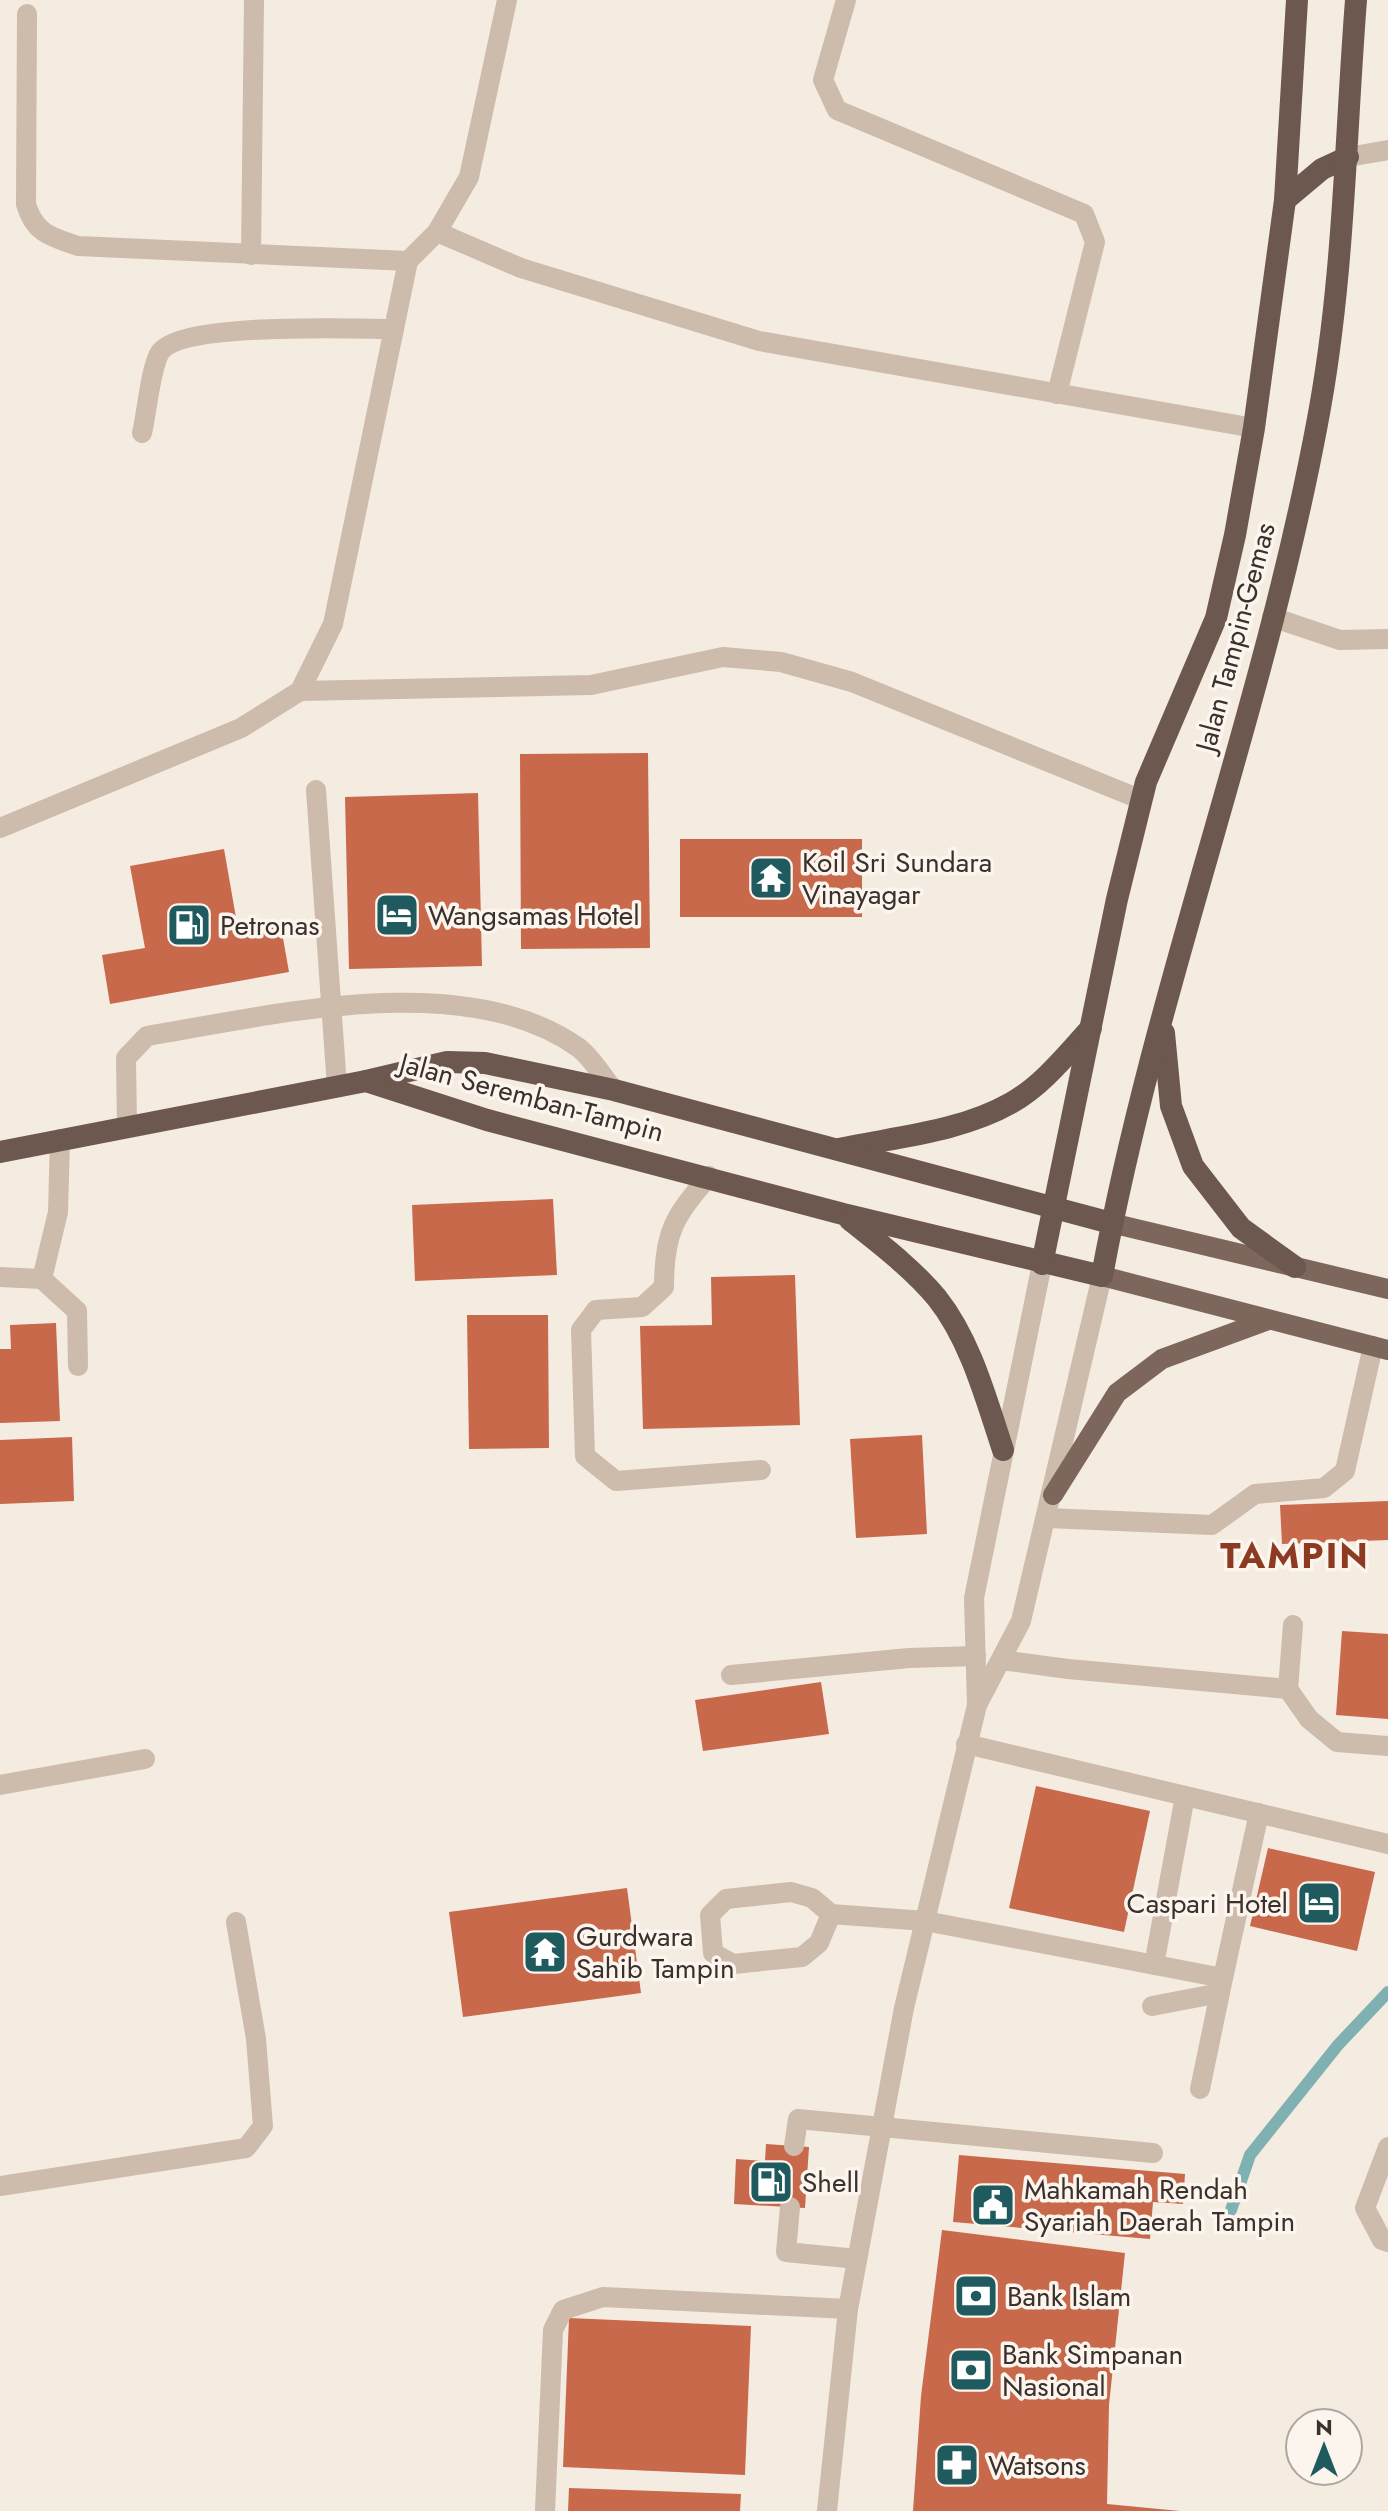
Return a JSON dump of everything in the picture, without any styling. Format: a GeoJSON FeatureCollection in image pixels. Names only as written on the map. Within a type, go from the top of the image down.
{"type":"FeatureCollection","features":[{"type":"Feature","properties":{"kind":"highway","name":"Jalan Tampin-Gemas"},"geometry":{"type":"LineString","coordinates":[[1042,1264],[1117,899],[1142,800],[1216,618],[1254,428],[1285,200],[1297,0]]}},
{"type":"Feature","properties":{"kind":"highway","name":"Jalan Tampin-Gemas"},"geometry":{"type":"LineString","coordinates":[[1102,1276],[1111,1223],[1162,1020],[1272,617],[1318,422],[1337,280],[1348,157],[1356,0]]}},
{"type":"Feature","properties":{"kind":"highway"},"geometry":{"type":"LineString","coordinates":[[1285,200],[1322,169],[1348,157]]}},
{"type":"Feature","properties":{"kind":"highway"},"geometry":{"type":"LineString","coordinates":[[1162,1020],[1171,1106],[1193,1166],[1241,1228],[1295,1267]]}},
{"type":"Feature","properties":{"kind":"highway"},"geometry":{"type":"LineString","coordinates":[[838,1149],[958,1124],[1011,1104],[1044,1079],[1091,1028]]}},
{"type":"Feature","properties":{"kind":"highway"},"geometry":{"type":"LineString","coordinates":[[366,1081],[447,1062],[472,1062],[614,1090],[838,1149],[873,1162],[1111,1223]]}},
{"type":"Feature","properties":{"kind":"highway","name":"Jalan Seremban-Tampin"},"geometry":{"type":"LineString","coordinates":[[0,1152],[366,1081],[487,1120],[709,1176],[843,1214],[1102,1276]]}},
{"type":"Feature","properties":{"kind":"highway"},"geometry":{"type":"LineString","coordinates":[[843,1214],[905,1264],[938,1300],[968,1355],[1003,1450]]}},
{"type":"Feature","properties":{"kind":"main road"},"geometry":{"type":"LineString","coordinates":[[1111,1223],[1388,1289]]}},
{"type":"Feature","properties":{"kind":"main road"},"geometry":{"type":"LineString","coordinates":[[1102,1276],[1380,1348]]}},
{"type":"Feature","properties":{"kind":"main road"},"geometry":{"type":"LineString","coordinates":[[1053,1495],[1117,1393],[1162,1359],[1268,1320]]}},
{"type":"Feature","properties":{"kind":"street"},"geometry":{"type":"LineString","coordinates":[[251,255],[254,0]]}},
{"type":"Feature","properties":{"kind":"street"},"geometry":{"type":"LineString","coordinates":[[300,691],[333,624],[408,261],[437,232],[469,177],[507,0]]}},
{"type":"Feature","properties":{"kind":"street"},"geometry":{"type":"LineString","coordinates":[[846,0],[823,80],[837,110],[1084,214],[1095,242],[1057,394]]}},
{"type":"Feature","properties":{"kind":"street"},"geometry":{"type":"LineString","coordinates":[[27,14],[26,204],[31,220],[44,235],[78,246],[408,261]]}},
{"type":"Feature","properties":{"kind":"street"},"geometry":{"type":"LineString","coordinates":[[1348,157],[1388,150]]}},
{"type":"Feature","properties":{"kind":"street"},"geometry":{"type":"LineString","coordinates":[[437,232],[521,268],[759,341],[1254,428]]}},
{"type":"Feature","properties":{"kind":"street"},"geometry":{"type":"LineString","coordinates":[[142,433],[159,354],[170,344],[223,331],[394,329]]}},
{"type":"Feature","properties":{"kind":"street"},"geometry":{"type":"LineString","coordinates":[[1272,617],[1340,640],[1388,639]]}},
{"type":"Feature","properties":{"kind":"street"},"geometry":{"type":"LineString","coordinates":[[0,828],[241,728],[300,691],[591,685],[723,657],[781,662],[852,682],[1142,800]]}},
{"type":"Feature","properties":{"kind":"street"},"geometry":{"type":"LineString","coordinates":[[316,790],[337,1087]]}},
{"type":"Feature","properties":{"kind":"street"},"geometry":{"type":"LineString","coordinates":[[127,1127],[126,1058],[147,1036],[331,1006],[423,1004],[513,1014],[581,1049],[614,1090]]}},
{"type":"Feature","properties":{"kind":"street"},"geometry":{"type":"LineString","coordinates":[[42,1279],[58,1212],[60,1139]]}},
{"type":"Feature","properties":{"kind":"street"},"geometry":{"type":"LineString","coordinates":[[709,1176],[676,1215],[664,1254],[664,1287],[642,1307],[596,1310],[581,1330],[585,1456],[616,1481],[761,1470]]}},
{"type":"Feature","properties":{"kind":"street"},"geometry":{"type":"LineString","coordinates":[[977,1705],[974,1598],[1042,1264]]}},
{"type":"Feature","properties":{"kind":"street"},"geometry":{"type":"LineString","coordinates":[[827,2511],[848,2309],[881,2128],[925,1921],[977,1705],[1021,1621],[1102,1276]]}},
{"type":"Feature","properties":{"kind":"street"},"geometry":{"type":"LineString","coordinates":[[0,1277],[42,1279],[77,1311],[78,1366]]}},
{"type":"Feature","properties":{"kind":"street"},"geometry":{"type":"LineString","coordinates":[[1047,1518],[1212,1525],[1255,1494],[1324,1488],[1345,1471],[1380,1348]]}},
{"type":"Feature","properties":{"kind":"street"},"geometry":{"type":"LineString","coordinates":[[1293,1625],[1288,1689],[1309,1719],[1337,1742],[1388,1746]]}},
{"type":"Feature","properties":{"kind":"street"},"geometry":{"type":"LineString","coordinates":[[731,1675],[909,1658],[976,1656]]}},
{"type":"Feature","properties":{"kind":"street"},"geometry":{"type":"LineString","coordinates":[[1001,1660],[1288,1689]]}},
{"type":"Feature","properties":{"kind":"street"},"geometry":{"type":"LineString","coordinates":[[966,1744],[1388,1844]]}},
{"type":"Feature","properties":{"kind":"street"},"geometry":{"type":"LineString","coordinates":[[0,1785],[145,1759]]}},
{"type":"Feature","properties":{"kind":"street"},"geometry":{"type":"LineString","coordinates":[[1154,1965],[1185,1796]]}},
{"type":"Feature","properties":{"kind":"street"},"geometry":{"type":"LineString","coordinates":[[1200,2089],[1259,1813]]}},
{"type":"Feature","properties":{"kind":"street"},"geometry":{"type":"LineString","coordinates":[[831,1914],[819,1943],[802,1957],[733,1964],[713,1953],[710,1915],[726,1899],[791,1892],[812,1898],[831,1914],[925,1921],[1154,1965],[1222,1985]]}},
{"type":"Feature","properties":{"kind":"street"},"geometry":{"type":"LineString","coordinates":[[0,2186],[246,2148],[263,2126],[256,2039],[236,1922]]}},
{"type":"Feature","properties":{"kind":"street"},"geometry":{"type":"LineString","coordinates":[[1152,2006],[1222,1985]]}},
{"type":"Feature","properties":{"kind":"street"},"geometry":{"type":"LineString","coordinates":[[794,2146],[798,2119],[1153,2153]]}},
{"type":"Feature","properties":{"kind":"street"},"geometry":{"type":"LineString","coordinates":[[1388,2147],[1365,2208],[1382,2240],[1388,2242]]}},
{"type":"Feature","properties":{"kind":"street"},"geometry":{"type":"LineString","coordinates":[[790,2207],[786,2252],[857,2259]]}},
{"type":"Feature","properties":{"kind":"street"},"geometry":{"type":"LineString","coordinates":[[545,2511],[553,2330],[563,2310],[603,2297],[848,2309]]}},
{"type":"Feature","properties":{"kind":"building"},"geometry":{"type":"Polygon","coordinates":[[[648,753],[650,948],[521,949],[520,754],[648,753]]]}},
{"type":"Feature","properties":{"kind":"building"},"geometry":{"type":"Polygon","coordinates":[[[478,793],[482,966],[349,969],[345,797],[478,793]]]}},
{"type":"Feature","properties":{"kind":"building","name":"Koil Sri Sundara Vinayagar"},"geometry":{"type":"Polygon","coordinates":[[[680,839],[862,839],[862,917],[680,917],[680,839]]]}},
{"type":"Feature","properties":{"kind":"building","name":"Petronas"},"geometry":{"type":"Polygon","coordinates":[[[224,849],[238,929],[280,921],[289,972],[110,1004],[102,955],[145,948],[130,866],[224,849]]]}},
{"type":"Feature","properties":{"kind":"building"},"geometry":{"type":"Polygon","coordinates":[[[553,1199],[557,1275],[415,1281],[412,1205],[553,1199]]]}},
{"type":"Feature","properties":{"kind":"building"},"geometry":{"type":"Polygon","coordinates":[[[795,1275],[800,1425],[643,1429],[640,1326],[712,1325],[711,1277],[795,1275]]]}},
{"type":"Feature","properties":{"kind":"building"},"geometry":{"type":"Polygon","coordinates":[[[467,1315],[548,1315],[549,1448],[469,1449],[467,1315]]]}},
{"type":"Feature","properties":{"kind":"building"},"geometry":{"type":"Polygon","coordinates":[[[56,1323],[60,1421],[0,1423],[0,1349],[11,1349],[10,1325],[56,1323]]]}},
{"type":"Feature","properties":{"kind":"building"},"geometry":{"type":"Polygon","coordinates":[[[922,1435],[927,1534],[856,1538],[850,1439],[922,1435]]]}},
{"type":"Feature","properties":{"kind":"building"},"geometry":{"type":"Polygon","coordinates":[[[72,1437],[74,1501],[0,1504],[0,1440],[72,1437]]]}},
{"type":"Feature","properties":{"kind":"building"},"geometry":{"type":"Polygon","coordinates":[[[1388,1501],[1388,1540],[1282,1544],[1280,1505],[1388,1501]]]}},
{"type":"Feature","properties":{"kind":"building"},"geometry":{"type":"Polygon","coordinates":[[[1342,1631],[1388,1634],[1388,1719],[1336,1715],[1342,1631]]]}},
{"type":"Feature","properties":{"kind":"building"},"geometry":{"type":"Polygon","coordinates":[[[821,1682],[829,1734],[703,1751],[695,1700],[821,1682]]]}},
{"type":"Feature","properties":{"kind":"building"},"geometry":{"type":"Polygon","coordinates":[[[1036,1786],[1150,1811],[1124,1932],[1009,1908],[1036,1786]]]}},
{"type":"Feature","properties":{"kind":"building"},"geometry":{"type":"Polygon","coordinates":[[[1268,1848],[1375,1872],[1357,1951],[1250,1926],[1268,1848]]]}},
{"type":"Feature","properties":{"kind":"building","name":"Gurdwara Sahib Tampin"},"geometry":{"type":"Polygon","coordinates":[[[627,1888],[641,1993],[463,2017],[449,1912],[627,1888]]]}},
{"type":"Feature","properties":{"kind":"building","name":"Shell"},"geometry":{"type":"Polygon","coordinates":[[[766,2144],[809,2147],[805,2208],[734,2204],[736,2159],[765,2161],[766,2144]]]}},
{"type":"Feature","properties":{"kind":"building"},"geometry":{"type":"Polygon","coordinates":[[[959,2155],[1185,2174],[1183,2204],[1153,2202],[1150,2239],[953,2222],[959,2155]]]}},
{"type":"Feature","properties":{"kind":"building"},"geometry":{"type":"Polygon","coordinates":[[[942,2230],[1125,2253],[1109,2405],[1107,2504],[1180,2511],[913,2511],[921,2396],[942,2230]]]}},
{"type":"Feature","properties":{"kind":"building"},"geometry":{"type":"Polygon","coordinates":[[[569,2318],[751,2326],[745,2475],[563,2467],[569,2318]]]}},
{"type":"Feature","properties":{"kind":"building"},"geometry":{"type":"Polygon","coordinates":[[[569,2488],[741,2494],[740,2511],[568,2511],[569,2488]]]}},
{"type":"Feature","properties":{"kind":"waterway"},"geometry":{"type":"LineString","coordinates":[[1231,2210],[1250,2155],[1338,2045],[1388,1992]]}},
{"type":"Feature","properties":{"kind":"place","name":"Koil Sri Sundara Vinayagar"},"geometry":{"type":"Point","coordinates":[771,878]}},
{"type":"Feature","properties":{"kind":"place","name":"Wangsamas Hotel"},"geometry":{"type":"Point","coordinates":[397,915]}},
{"type":"Feature","properties":{"kind":"place","name":"Petronas"},"geometry":{"type":"Point","coordinates":[189,925]}},
{"type":"Feature","properties":{"kind":"place","name":"Caspari Hotel"},"geometry":{"type":"Point","coordinates":[1319,1903]}},
{"type":"Feature","properties":{"kind":"place","name":"Gurdwara Sahib Tampin"},"geometry":{"type":"Point","coordinates":[545,1952]}},
{"type":"Feature","properties":{"kind":"place","name":"Shell"},"geometry":{"type":"Point","coordinates":[771,2182]}},
{"type":"Feature","properties":{"kind":"place","name":"Mahkamah Rendah Syariah Daerah Tampin"},"geometry":{"type":"Point","coordinates":[993,2205]}},
{"type":"Feature","properties":{"kind":"place","name":"Bank Islam"},"geometry":{"type":"Point","coordinates":[976,2296]}},
{"type":"Feature","properties":{"kind":"place","name":"Bank Simpanan Nasional"},"geometry":{"type":"Point","coordinates":[971,2370]}},
{"type":"Feature","properties":{"kind":"place","name":"Watsons"},"geometry":{"type":"Point","coordinates":[957,2465]}},
{"type":"Feature","properties":{"kind":"district","name":"TAMPIN"},"geometry":{"type":"Point","coordinates":[1295,1555]}}]}
